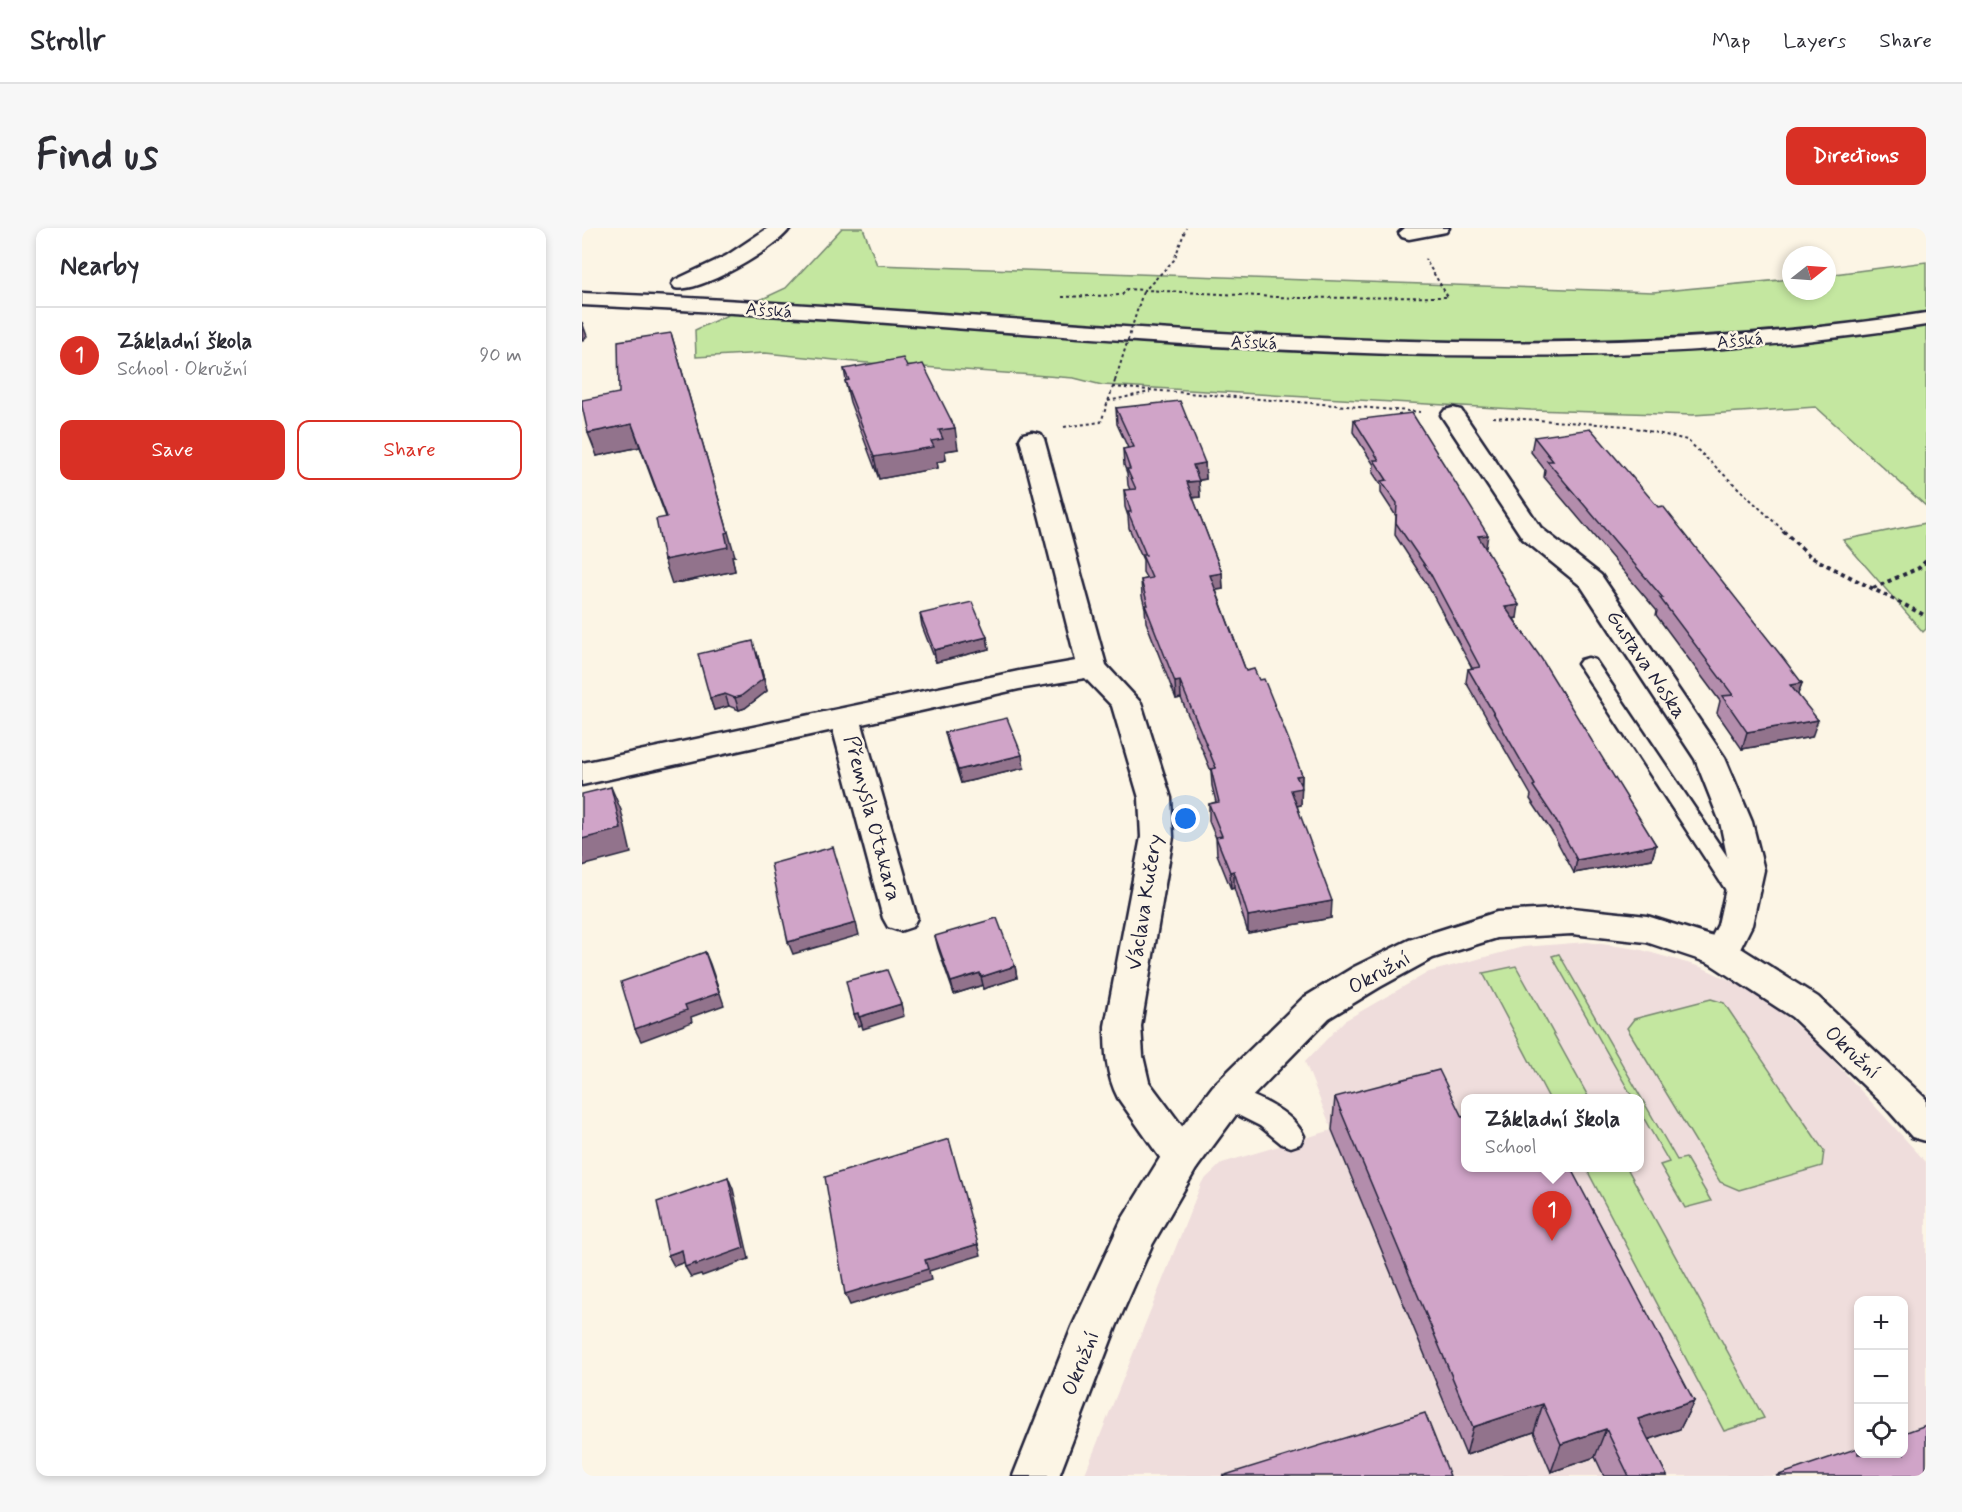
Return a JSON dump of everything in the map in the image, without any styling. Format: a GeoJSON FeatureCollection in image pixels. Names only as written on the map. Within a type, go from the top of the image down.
{"type":"FeatureCollection","features":[{"type":"Feature","properties":{"kind":"street"},"geometry":{"type":"LineString","coordinates":[[681,284],[746,255],[780,228]]}},
{"type":"Feature","properties":{"kind":"street"},"geometry":{"type":"LineString","coordinates":[[1409,233],[1439,228]]}},
{"type":"Feature","properties":{"kind":"street","name":"Ašská"},"geometry":{"type":"LineString","coordinates":[[582,299],[720,306],[1087,332],[1423,349],[1636,347],[1725,342],[1926,319]]}},
{"type":"Feature","properties":{"kind":"street","name":"Gustava Noska"},"geometry":{"type":"LineString","coordinates":[[1453,415],[1532,533],[1591,581],[1710,758],[1736,822],[1747,870],[1735,925],[1721,953]]}},
{"type":"Feature","properties":{"kind":"street","name":"Václava Kučery"},"geometry":{"type":"LineString","coordinates":[[1032,439],[1092,668],[1126,703],[1155,798],[1157,837],[1123,1026],[1124,1056],[1131,1087],[1182,1157]]}},
{"type":"Feature","properties":{"kind":"street"},"geometry":{"type":"LineString","coordinates":[[582,774],[1019,680],[1092,668]]}},
{"type":"Feature","properties":{"kind":"street","name":"Přemysla Otakara"},"geometry":{"type":"LineString","coordinates":[[845,717],[900,918]]}},
{"type":"Feature","properties":{"kind":"street","name":"Okružní"},"geometry":{"type":"LineString","coordinates":[[1036,1476],[1094,1327],[1136,1234],[1182,1157],[1227,1097],[1316,1008],[1367,977],[1421,949],[1497,925],[1572,921],[1647,929],[1721,953],[1805,1007],[1926,1125]]}},
{"type":"Feature","properties":{"kind":"lane"},"geometry":{"type":"LineString","coordinates":[[1588,664],[1741,896]]}},
{"type":"Feature","properties":{"kind":"lane"},"geometry":{"type":"LineString","coordinates":[[1227,1097],[1267,1116],[1282,1126],[1291,1136]]}},
{"type":"Feature","properties":{"kind":"path"},"geometry":{"type":"LineString","coordinates":[[1032,439],[1030,432],[1101,422],[1144,290],[1174,260],[1186,228]]}},
{"type":"Feature","properties":{"kind":"path"},"geometry":{"type":"LineString","coordinates":[[1057,297],[1122,295],[1127,289],[1285,298],[1375,300],[1448,297],[1409,233]]}},
{"type":"Feature","properties":{"kind":"path"},"geometry":{"type":"LineString","coordinates":[[1113,387],[1453,415],[1627,426],[1687,440],[1811,557],[1926,616]]}},
{"type":"Feature","properties":{"kind":"path"},"geometry":{"type":"LineString","coordinates":[[1108,401],[1157,391]]}},
{"type":"Feature","properties":{"kind":"path"},"geometry":{"type":"LineString","coordinates":[[1872,588],[1919,568],[1926,561]]}},
{"type":"Feature","properties":{"kind":"shaded area"},"geometry":{"type":"Polygon","coordinates":[[[1587,942],[1638,949],[1701,967],[1760,994],[1821,1047],[1926,1162],[1926,1476],[1084,1476],[1202,1182],[1222,1163],[1332,1130],[1305,1062],[1344,1021],[1429,972],[1523,947],[1587,942]]]}},
{"type":"Feature","properties":{"kind":"green space"},"geometry":{"type":"Polygon","coordinates":[[[842,228],[863,228],[877,265],[1653,292],[1782,280],[1782,300],[1836,300],[1836,274],[1926,262],[1926,506],[1816,407],[1693,415],[1531,410],[1102,385],[1074,378],[765,353],[696,357],[695,330],[786,288],[842,228]]]}},
{"type":"Feature","properties":{"kind":"green space"},"geometry":{"type":"Polygon","coordinates":[[[1926,523],[1926,629],[1923,632],[1843,540],[1926,523]]]}},
{"type":"Feature","properties":{"kind":"green space"},"geometry":{"type":"Polygon","coordinates":[[[1559,954],[1639,1094],[1631,1094],[1552,956],[1559,954]]]}},
{"type":"Feature","properties":{"kind":"green space"},"geometry":{"type":"Polygon","coordinates":[[[1516,966],[1587,1094],[1547,1094],[1483,973],[1516,966]]]}},
{"type":"Feature","properties":{"kind":"green space"},"geometry":{"type":"Polygon","coordinates":[[[1711,999],[1724,1003],[1824,1151],[1822,1166],[1739,1190],[1720,1182],[1627,1028],[1634,1019],[1711,999]]]}},
{"type":"Feature","properties":{"kind":"green space"},"geometry":{"type":"Polygon","coordinates":[[[1644,1102],[1677,1160],[1686,1158],[1711,1201],[1685,1208],[1660,1165],[1669,1162],[1644,1119],[1644,1102]]]}},
{"type":"Feature","properties":{"kind":"green space"},"geometry":{"type":"Polygon","coordinates":[[[1588,1172],[1629,1172],[1764,1418],[1724,1431],[1588,1172]]]}},
{"type":"Feature","properties":{"kind":"building"},"geometry":{"type":"Polygon","coordinates":[[[671,333],[728,532],[725,533],[728,547],[664,560],[656,519],[667,517],[632,424],[588,433],[582,400],[619,393],[618,341],[671,333]]]}},
{"type":"Feature","properties":{"kind":"building"},"geometry":{"type":"Polygon","coordinates":[[[903,358],[907,367],[923,364],[955,428],[939,430],[943,439],[931,441],[934,447],[874,457],[845,381],[849,380],[844,369],[903,358]]]}},
{"type":"Feature","properties":{"kind":"building"},"geometry":{"type":"Polygon","coordinates":[[[1180,401],[1205,463],[1193,465],[1199,481],[1187,482],[1222,573],[1210,575],[1246,671],[1254,669],[1259,680],[1264,679],[1302,775],[1296,776],[1302,788],[1291,790],[1332,901],[1248,916],[1234,871],[1230,872],[1216,837],[1222,836],[1209,804],[1219,802],[1211,769],[1216,768],[1180,681],[1175,682],[1145,605],[1148,605],[1141,580],[1152,578],[1142,555],[1146,555],[1128,512],[1131,512],[1124,490],[1136,489],[1127,469],[1130,469],[1123,449],[1134,447],[1116,408],[1180,401]]]}},
{"type":"Feature","properties":{"kind":"building"},"geometry":{"type":"Polygon","coordinates":[[[1412,413],[1488,535],[1478,536],[1519,605],[1505,607],[1541,658],[1656,845],[1577,860],[1555,819],[1533,786],[1535,785],[1468,669],[1480,667],[1430,573],[1396,523],[1397,503],[1381,481],[1387,480],[1374,460],[1379,460],[1354,420],[1412,413]]]}},
{"type":"Feature","properties":{"kind":"building"},"geometry":{"type":"Polygon","coordinates":[[[1591,429],[1658,507],[1663,506],[1783,658],[1802,683],[1790,685],[1818,720],[1747,732],[1722,696],[1733,695],[1660,598],[1663,598],[1547,461],[1553,461],[1534,437],[1591,429]]]}},
{"type":"Feature","properties":{"kind":"building"},"geometry":{"type":"Polygon","coordinates":[[[972,602],[987,637],[934,650],[920,614],[972,602]]]}},
{"type":"Feature","properties":{"kind":"building"},"geometry":{"type":"Polygon","coordinates":[[[753,641],[763,679],[741,696],[735,698],[725,694],[710,698],[698,654],[753,641]]]}},
{"type":"Feature","properties":{"kind":"building"},"geometry":{"type":"Polygon","coordinates":[[[1007,718],[1022,755],[958,770],[945,732],[1007,718]]]}},
{"type":"Feature","properties":{"kind":"building"},"geometry":{"type":"Polygon","coordinates":[[[611,787],[621,829],[582,839],[582,794],[611,787]]]}},
{"type":"Feature","properties":{"kind":"building"},"geometry":{"type":"Polygon","coordinates":[[[833,847],[856,923],[788,942],[771,864],[833,847]]]}},
{"type":"Feature","properties":{"kind":"building"},"geometry":{"type":"Polygon","coordinates":[[[997,918],[1015,966],[981,977],[980,973],[951,982],[935,936],[997,918]]]}},
{"type":"Feature","properties":{"kind":"building"},"geometry":{"type":"Polygon","coordinates":[[[705,952],[719,993],[685,1005],[687,1010],[635,1029],[621,982],[705,952]]]}},
{"type":"Feature","properties":{"kind":"building"},"geometry":{"type":"Polygon","coordinates":[[[887,970],[901,1004],[859,1017],[858,1013],[854,1014],[846,981],[887,970]]]}},
{"type":"Feature","properties":{"kind":"building"},"geometry":{"type":"Polygon","coordinates":[[[1439,1070],[1461,1115],[1461,1172],[1573,1172],[1694,1401],[1638,1419],[1667,1476],[1629,1476],[1606,1429],[1561,1444],[1543,1404],[1473,1427],[1335,1097],[1439,1070]]]}},
{"type":"Feature","properties":{"kind":"building"},"geometry":{"type":"Polygon","coordinates":[[[949,1139],[978,1244],[925,1260],[928,1269],[845,1294],[825,1177],[949,1139]]]}},
{"type":"Feature","properties":{"kind":"building"},"geometry":{"type":"Polygon","coordinates":[[[728,1177],[744,1248],[685,1267],[682,1250],[668,1255],[657,1202],[728,1177]]]}},
{"type":"Feature","properties":{"kind":"building"},"geometry":{"type":"Polygon","coordinates":[[[1425,1413],[1450,1476],[1222,1476],[1425,1413]]]}},
{"type":"Feature","properties":{"kind":"building"},"geometry":{"type":"Polygon","coordinates":[[[1926,1425],[1926,1476],[1776,1476],[1854,1449],[1854,1458],[1908,1458],[1908,1432],[1926,1425]]]}},
{"type":"Feature","properties":{"kind":"place","name":"Základní škola"},"geometry":{"type":"Point","coordinates":[1552,1241]}}]}
